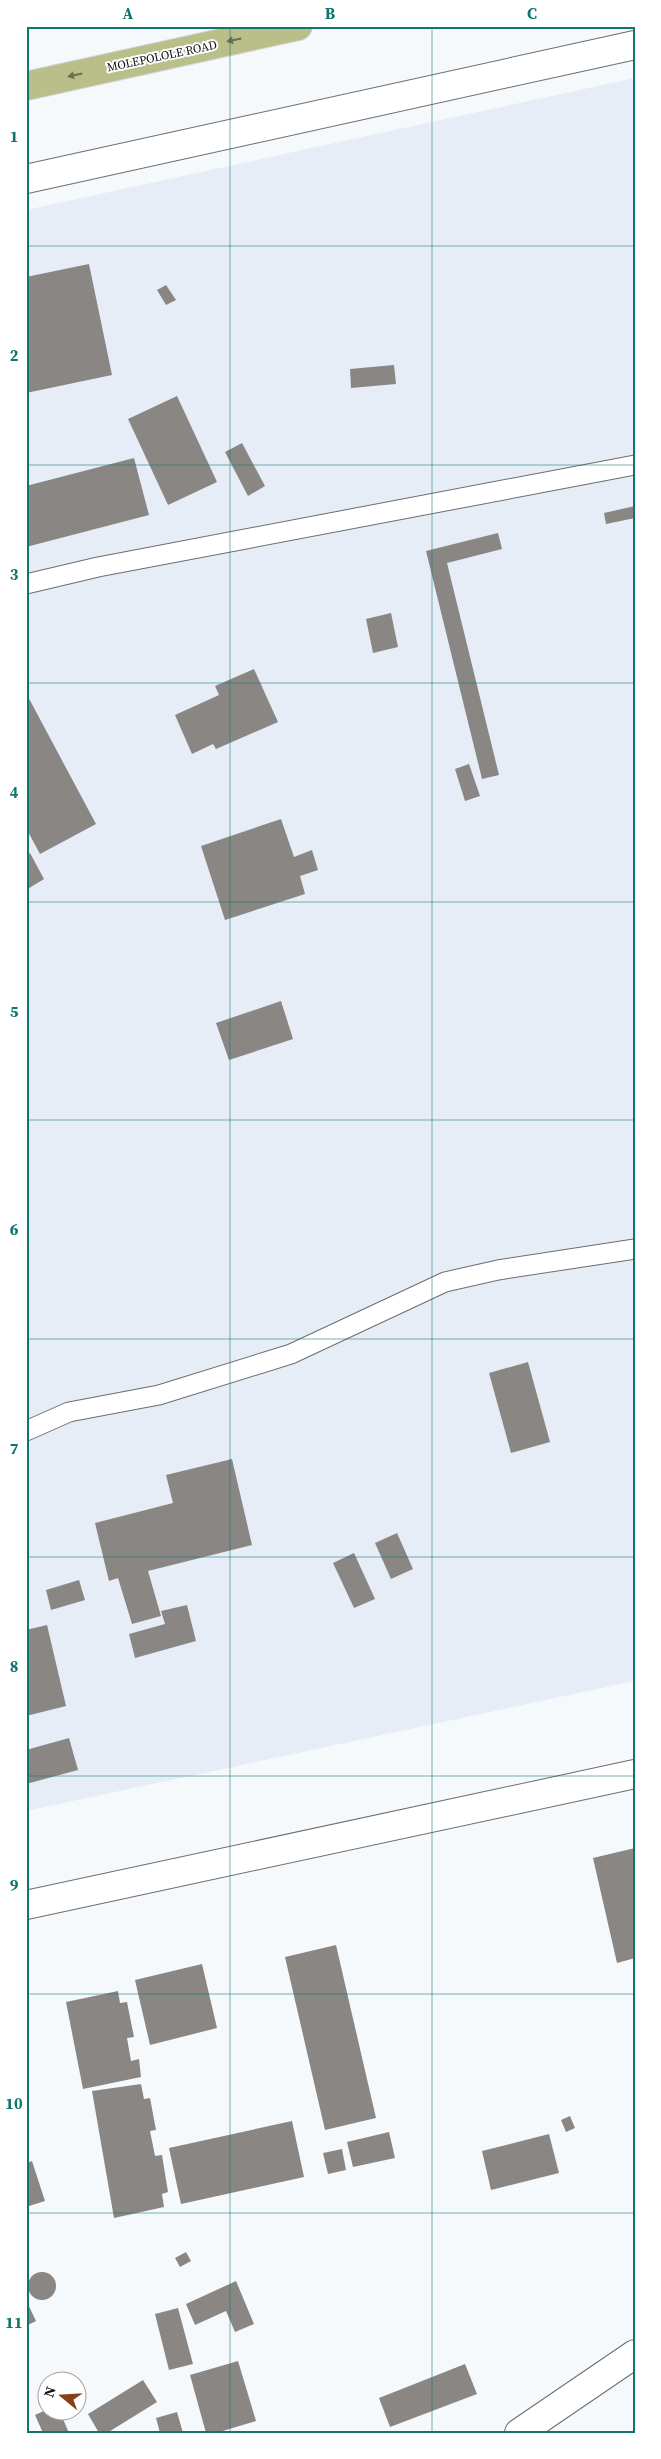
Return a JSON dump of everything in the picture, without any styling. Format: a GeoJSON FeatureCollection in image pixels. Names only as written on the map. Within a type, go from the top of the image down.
{"type":"FeatureCollection","features":[{"type":"Feature","properties":{"kind":"main road","name":"MOLEPOLOLE ROAD"},"geometry":{"type":"LineString","coordinates":[[26,86],[298,26]]}},
{"type":"Feature","properties":{"kind":"street"},"geometry":{"type":"LineString","coordinates":[[26,180],[635,45]]}},
{"type":"Feature","properties":{"kind":"street"},"geometry":{"type":"LineString","coordinates":[[26,1905],[635,1774]]}},
{"type":"Feature","properties":{"kind":"street"},"geometry":{"type":"LineString","coordinates":[[519,2433],[635,2354]]}},
{"type":"Feature","properties":{"kind":"lane"},"geometry":{"type":"LineString","coordinates":[[26,584],[98,567],[635,465]]}},
{"type":"Feature","properties":{"kind":"lane"},"geometry":{"type":"LineString","coordinates":[[26,1431],[69,1412],[159,1395],[291,1354],[445,1282],[498,1270],[635,1249]]}},
{"type":"Feature","properties":{"kind":"shaded area"},"geometry":{"type":"Polygon","coordinates":[[[635,78],[635,1681],[26,1811],[26,210],[635,78]]]}},
{"type":"Feature","properties":{"kind":"building"},"geometry":{"type":"Polygon","coordinates":[[[89,264],[112,375],[26,393],[26,277],[89,264]]]}},
{"type":"Feature","properties":{"kind":"building"},"geometry":{"type":"Polygon","coordinates":[[[166,285],[176,300],[166,305],[157,290],[166,285]]]}},
{"type":"Feature","properties":{"kind":"building"},"geometry":{"type":"Polygon","coordinates":[[[394,365],[396,384],[351,388],[350,369],[394,365]]]}},
{"type":"Feature","properties":{"kind":"building"},"geometry":{"type":"Polygon","coordinates":[[[177,396],[217,482],[168,505],[128,419],[177,396]]]}},
{"type":"Feature","properties":{"kind":"building"},"geometry":{"type":"Polygon","coordinates":[[[242,443],[265,486],[248,496],[225,452],[242,443]]]}},
{"type":"Feature","properties":{"kind":"building"},"geometry":{"type":"Polygon","coordinates":[[[134,458],[149,515],[26,547],[26,486],[134,458]]]}},
{"type":"Feature","properties":{"kind":"building"},"geometry":{"type":"Polygon","coordinates":[[[635,506],[635,518],[606,524],[604,513],[635,506]]]}},
{"type":"Feature","properties":{"kind":"building"},"geometry":{"type":"Polygon","coordinates":[[[498,533],[502,549],[447,563],[499,775],[482,779],[426,551],[498,533]]]}},
{"type":"Feature","properties":{"kind":"building"},"geometry":{"type":"Polygon","coordinates":[[[391,613],[398,647],[373,653],[366,619],[391,613]]]}},
{"type":"Feature","properties":{"kind":"building"},"geometry":{"type":"Polygon","coordinates":[[[254,669],[278,722],[216,749],[213,744],[192,754],[175,715],[219,695],[215,686],[254,669]]]}},
{"type":"Feature","properties":{"kind":"building"},"geometry":{"type":"Polygon","coordinates":[[[26,693],[96,824],[40,854],[26,828],[26,693]]]}},
{"type":"Feature","properties":{"kind":"building"},"geometry":{"type":"Polygon","coordinates":[[[469,764],[480,796],[465,801],[455,769],[469,764]]]}},
{"type":"Feature","properties":{"kind":"building"},"geometry":{"type":"Polygon","coordinates":[[[281,819],[294,857],[312,850],[318,870],[300,876],[305,894],[225,920],[201,846],[281,819]]]}},
{"type":"Feature","properties":{"kind":"building"},"geometry":{"type":"Polygon","coordinates":[[[30,853],[44,879],[26,890],[26,855],[30,853]]]}},
{"type":"Feature","properties":{"kind":"building"},"geometry":{"type":"Polygon","coordinates":[[[281,1001],[293,1039],[229,1060],[216,1023],[281,1001]]]}},
{"type":"Feature","properties":{"kind":"building"},"geometry":{"type":"Polygon","coordinates":[[[528,1362],[550,1442],[511,1453],[489,1373],[528,1362]]]}},
{"type":"Feature","properties":{"kind":"building"},"geometry":{"type":"Polygon","coordinates":[[[232,1459],[252,1545],[148,1571],[161,1616],[132,1624],[118,1578],[109,1581],[95,1523],[173,1503],[166,1475],[232,1459]]]}},
{"type":"Feature","properties":{"kind":"building"},"geometry":{"type":"Polygon","coordinates":[[[397,1533],[413,1569],[391,1579],[375,1543],[397,1533]]]}},
{"type":"Feature","properties":{"kind":"building"},"geometry":{"type":"Polygon","coordinates":[[[354,1553],[375,1599],[354,1608],[333,1563],[354,1553]]]}},
{"type":"Feature","properties":{"kind":"building"},"geometry":{"type":"Polygon","coordinates":[[[79,1580],[85,1600],[51,1610],[46,1590],[79,1580]]]}},
{"type":"Feature","properties":{"kind":"building"},"geometry":{"type":"Polygon","coordinates":[[[187,1605],[196,1641],[135,1658],[129,1634],[165,1624],[161,1611],[187,1605]]]}},
{"type":"Feature","properties":{"kind":"building"},"geometry":{"type":"Polygon","coordinates":[[[47,1625],[66,1706],[26,1716],[26,1630],[47,1625]]]}},
{"type":"Feature","properties":{"kind":"building"},"geometry":{"type":"Polygon","coordinates":[[[69,1738],[78,1770],[26,1784],[26,1750],[69,1738]]]}},
{"type":"Feature","properties":{"kind":"building"},"geometry":{"type":"Polygon","coordinates":[[[635,1848],[635,1958],[617,1963],[593,1858],[635,1848]]]}},
{"type":"Feature","properties":{"kind":"building"},"geometry":{"type":"Polygon","coordinates":[[[336,1945],[376,2118],[325,2130],[285,1957],[336,1945]]]}},
{"type":"Feature","properties":{"kind":"building"},"geometry":{"type":"Polygon","coordinates":[[[202,1964],[217,2028],[150,2045],[135,1980],[202,1964]]]}},
{"type":"Feature","properties":{"kind":"building"},"geometry":{"type":"Polygon","coordinates":[[[118,1991],[120,2003],[127,2002],[134,2037],[127,2038],[131,2061],[139,2059],[141,2077],[83,2089],[66,2002],[118,1991]]]}},
{"type":"Feature","properties":{"kind":"building"},"geometry":{"type":"Polygon","coordinates":[[[141,2084],[144,2099],[150,2098],[156,2130],[150,2131],[155,2156],[162,2155],[168,2192],[162,2194],[164,2207],[114,2218],[92,2091],[141,2084]]]}},
{"type":"Feature","properties":{"kind":"building"},"geometry":{"type":"Polygon","coordinates":[[[570,2116],[575,2128],[566,2132],[561,2120],[570,2116]]]}},
{"type":"Feature","properties":{"kind":"building"},"geometry":{"type":"Polygon","coordinates":[[[292,2121],[304,2177],[181,2204],[169,2148],[292,2121]]]}},
{"type":"Feature","properties":{"kind":"building"},"geometry":{"type":"Polygon","coordinates":[[[389,2132],[395,2158],[353,2167],[347,2142],[389,2132]]]}},
{"type":"Feature","properties":{"kind":"building"},"geometry":{"type":"Polygon","coordinates":[[[549,2134],[559,2173],[491,2190],[482,2151],[549,2134]]]}},
{"type":"Feature","properties":{"kind":"building"},"geometry":{"type":"Polygon","coordinates":[[[342,2149],[346,2170],[328,2174],[323,2153],[342,2149]]]}},
{"type":"Feature","properties":{"kind":"building"},"geometry":{"type":"Polygon","coordinates":[[[32,2161],[45,2201],[26,2207],[26,2163],[32,2161]]]}},
{"type":"Feature","properties":{"kind":"building"},"geometry":{"type":"Polygon","coordinates":[[[186,2252],[191,2261],[180,2267],[175,2258],[186,2252]]]}},
{"type":"Feature","properties":{"kind":"building"},"geometry":{"type":"Polygon","coordinates":[[[42,2272],[52,2276],[56,2286],[52,2296],[42,2300],[32,2296],[28,2286],[32,2276],[42,2272]]]}},
{"type":"Feature","properties":{"kind":"building"},"geometry":{"type":"Polygon","coordinates":[[[236,2281],[254,2324],[235,2332],[226,2311],[195,2325],[186,2304],[236,2281]]]}},
{"type":"Feature","properties":{"kind":"building"},"geometry":{"type":"Polygon","coordinates":[[[26,2300],[36,2321],[26,2326],[26,2300]]]}},
{"type":"Feature","properties":{"kind":"building"},"geometry":{"type":"Polygon","coordinates":[[[178,2308],[193,2364],[169,2370],[155,2314],[178,2308]]]}},
{"type":"Feature","properties":{"kind":"building"},"geometry":{"type":"Polygon","coordinates":[[[238,2361],[256,2421],[216,2433],[206,2433],[190,2375],[238,2361]]]}},
{"type":"Feature","properties":{"kind":"building"},"geometry":{"type":"Polygon","coordinates":[[[465,2364],[477,2394],[390,2427],[379,2398],[465,2364]]]}},
{"type":"Feature","properties":{"kind":"building"},"geometry":{"type":"Polygon","coordinates":[[[143,2380],[157,2402],[107,2433],[99,2433],[88,2414],[143,2380]]]}},
{"type":"Feature","properties":{"kind":"building"},"geometry":{"type":"Polygon","coordinates":[[[177,2412],[183,2433],[160,2433],[156,2418],[177,2412]]]}},
{"type":"Feature","properties":{"kind":"building"},"geometry":{"type":"Polygon","coordinates":[[[38,2422],[64,2422],[69,2433],[43,2433],[38,2422]]]}}]}
